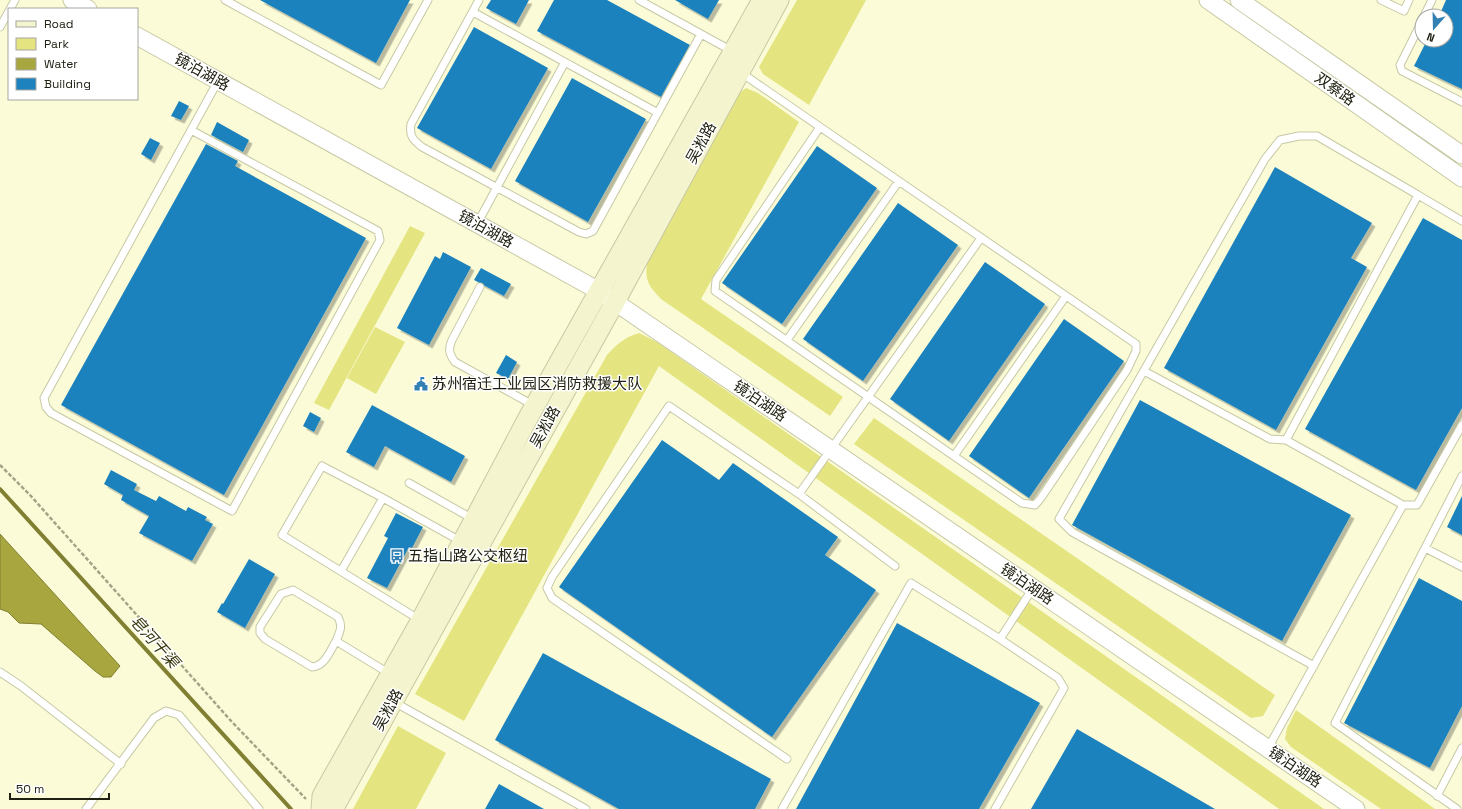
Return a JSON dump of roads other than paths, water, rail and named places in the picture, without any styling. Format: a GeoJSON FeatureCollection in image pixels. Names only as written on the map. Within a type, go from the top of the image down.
{"type":"FeatureCollection","features":[{"type":"Feature","properties":{"kind":"main road","name":"吴淞路"},"geometry":{"type":"LineString","coordinates":[[329,809],[335,806],[386,698],[482,523],[615,302],[762,0]]}},
{"type":"Feature","properties":{"kind":"main road","name":"吴淞路"},"geometry":{"type":"LineString","coordinates":[[316,806],[386,698],[390,674],[463,542],[482,523],[535,406],[599,291],[733,62],[780,0]]}},
{"type":"Feature","properties":{"kind":"street"},"geometry":{"type":"LineString","coordinates":[[72,0],[86,8]]}},
{"type":"Feature","properties":{"kind":"street","name":"双蔡路"},"geometry":{"type":"LineString","coordinates":[[1208,0],[1462,178]]}},
{"type":"Feature","properties":{"kind":"street","name":"双蔡路"},"geometry":{"type":"LineString","coordinates":[[1247,2],[1462,156]]}},
{"type":"Feature","properties":{"kind":"street","name":"镜泊湖路"},"geometry":{"type":"LineString","coordinates":[[138,37],[599,291],[1356,809]]}},
{"type":"Feature","properties":{"kind":"lane"},"geometry":{"type":"LineString","coordinates":[[225,0],[381,85],[428,0]]}},
{"type":"Feature","properties":{"kind":"lane"},"geometry":{"type":"LineString","coordinates":[[479,0],[411,124],[410,132],[412,139],[422,147],[497,188],[579,232],[586,234],[593,231],[701,34]]}},
{"type":"Feature","properties":{"kind":"lane"},"geometry":{"type":"LineString","coordinates":[[639,0],[701,34],[733,62],[820,127],[1136,344],[1136,351],[1127,370],[1035,505],[1022,503],[715,291],[714,287],[716,280],[820,127]]}},
{"type":"Feature","properties":{"kind":"lane"},"geometry":{"type":"LineString","coordinates":[[1381,0],[1404,11],[1409,0]]}},
{"type":"Feature","properties":{"kind":"lane"},"geometry":{"type":"LineString","coordinates":[[473,12],[658,113]]}},
{"type":"Feature","properties":{"kind":"lane"},"geometry":{"type":"LineString","coordinates":[[0,27],[8,13]]}},
{"type":"Feature","properties":{"kind":"lane"},"geometry":{"type":"LineString","coordinates":[[1414,37],[1400,65],[1402,71],[1462,102]]}},
{"type":"Feature","properties":{"kind":"lane"},"geometry":{"type":"LineString","coordinates":[[477,224],[565,62]]}},
{"type":"Feature","properties":{"kind":"lane"},"geometry":{"type":"LineString","coordinates":[[191,130],[378,232],[380,240],[232,511],[52,413],[46,407],[44,398],[191,130],[218,81]]}},
{"type":"Feature","properties":{"kind":"lane"},"geometry":{"type":"LineString","coordinates":[[1314,666],[1072,532],[1059,519],[1265,159],[1280,140],[1298,136],[1317,136],[1462,221]]}},
{"type":"Feature","properties":{"kind":"lane"},"geometry":{"type":"LineString","coordinates":[[787,340],[899,181]]}},
{"type":"Feature","properties":{"kind":"lane"},"geometry":{"type":"LineString","coordinates":[[1286,440],[1418,195]]}},
{"type":"Feature","properties":{"kind":"lane"},"geometry":{"type":"LineString","coordinates":[[800,494],[981,238]]}},
{"type":"Feature","properties":{"kind":"lane"},"geometry":{"type":"LineString","coordinates":[[480,287],[452,340],[449,348],[450,356],[455,362],[535,406]]}},
{"type":"Feature","properties":{"kind":"lane"},"geometry":{"type":"LineString","coordinates":[[954,456],[1066,296]]}},
{"type":"Feature","properties":{"kind":"lane"},"geometry":{"type":"LineString","coordinates":[[1144,371],[1270,439],[1286,440],[1403,505],[1417,505],[1462,425]]}},
{"type":"Feature","properties":{"kind":"lane"},"geometry":{"type":"LineString","coordinates":[[787,759],[552,598],[547,588],[552,577],[669,406],[800,494],[895,566]]}},
{"type":"Feature","properties":{"kind":"lane"},"geometry":{"type":"LineString","coordinates":[[421,620],[282,535],[322,466],[463,542]]}},
{"type":"Feature","properties":{"kind":"lane"},"geometry":{"type":"LineString","coordinates":[[1457,809],[1335,723],[1462,476]]}},
{"type":"Feature","properties":{"kind":"lane"},"geometry":{"type":"LineString","coordinates":[[409,483],[482,523]]}},
{"type":"Feature","properties":{"kind":"lane"},"geometry":{"type":"LineString","coordinates":[[341,570],[383,498]]}},
{"type":"Feature","properties":{"kind":"lane"},"geometry":{"type":"LineString","coordinates":[[1268,748],[1403,505]]}},
{"type":"Feature","properties":{"kind":"lane"},"geometry":{"type":"LineString","coordinates":[[1425,548],[1462,567]]}},
{"type":"Feature","properties":{"kind":"lane"},"geometry":{"type":"LineString","coordinates":[[782,809],[911,583],[1000,639],[1058,678],[1064,688],[995,809]]}},
{"type":"Feature","properties":{"kind":"lane"},"geometry":{"type":"LineString","coordinates":[[1000,639],[1033,588]]}},
{"type":"Feature","properties":{"kind":"lane"},"geometry":{"type":"LineString","coordinates":[[293,590],[338,617],[341,622],[341,629],[336,641],[322,663],[317,667],[312,667],[264,639],[260,633],[260,627],[281,594],[293,590]]}},
{"type":"Feature","properties":{"kind":"lane"},"geometry":{"type":"LineString","coordinates":[[336,641],[390,674]]}},
{"type":"Feature","properties":{"kind":"lane"},"geometry":{"type":"LineString","coordinates":[[0,672],[21,686],[121,764]]}},
{"type":"Feature","properties":{"kind":"lane"},"geometry":{"type":"LineString","coordinates":[[386,698],[586,809]]}},
{"type":"Feature","properties":{"kind":"lane"},"geometry":{"type":"LineString","coordinates":[[86,809],[154,718],[166,712],[179,715],[259,809]]}},
{"type":"Feature","properties":{"kind":"lane"},"geometry":{"type":"LineString","coordinates":[[1437,796],[1462,748]]}},
{"type":"Feature","properties":{"kind":"water"},"geometry":{"type":"Polygon","coordinates":[[[0,534],[120,666],[111,677],[103,677],[95,671],[41,624],[19,623],[8,612],[0,609],[0,534]]]}},
{"type":"Feature","properties":{"kind":"waterway","name":"皂河干渠"},"geometry":{"type":"LineString","coordinates":[[0,489],[291,809]]}},
{"type":"Feature","properties":{"kind":"place","name":"苏州宿迁工业园区消防救援大队"},"geometry":{"type":"Point","coordinates":[421,384]}},
{"type":"Feature","properties":{"kind":"place","name":"五指山路公交枢纽"},"geometry":{"type":"Point","coordinates":[397,556]}}]}
